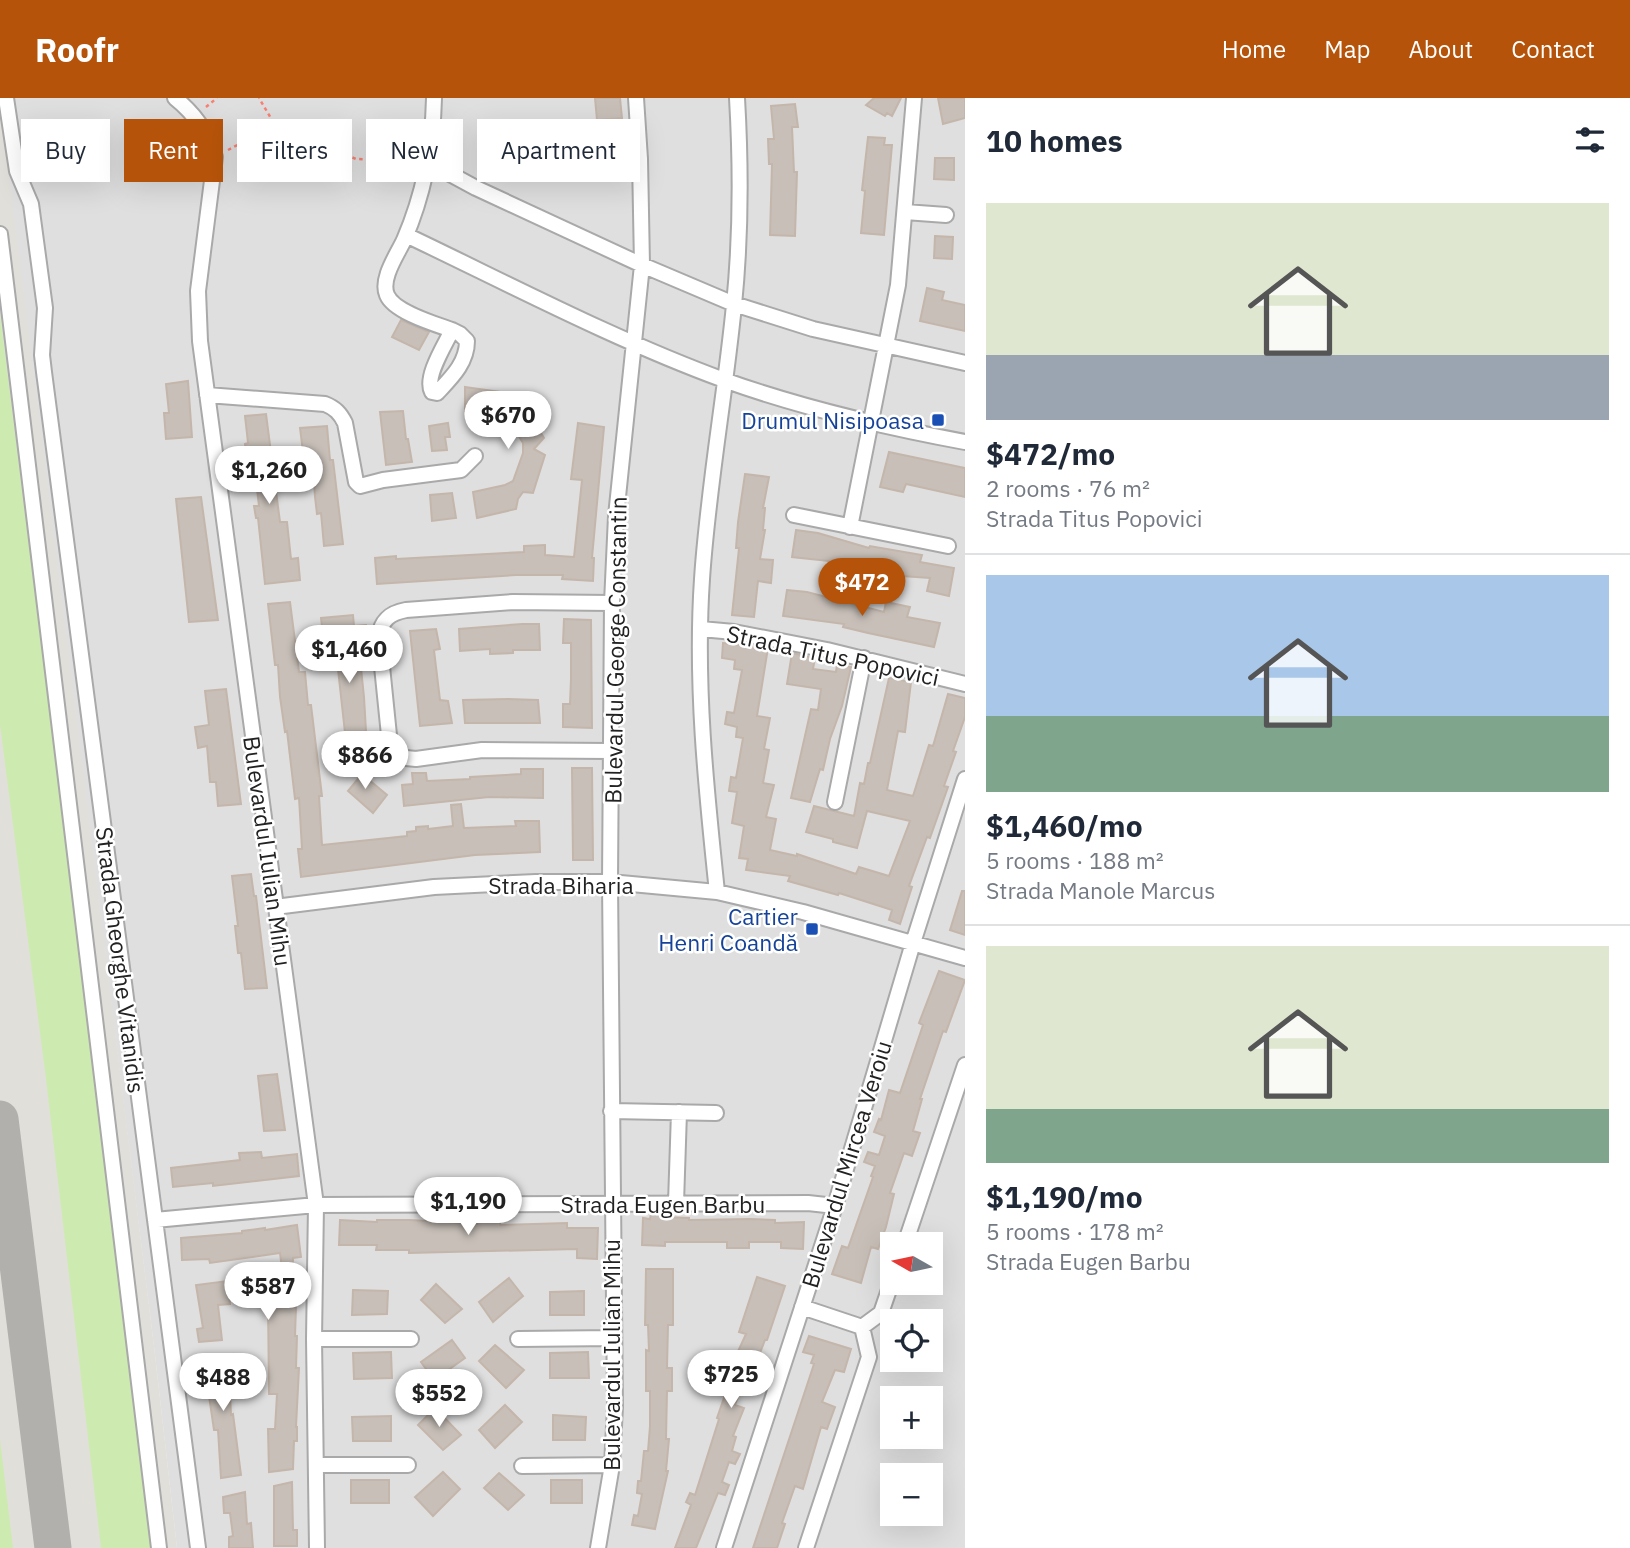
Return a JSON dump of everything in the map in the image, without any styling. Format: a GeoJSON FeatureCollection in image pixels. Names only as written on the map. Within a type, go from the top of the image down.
{"type":"FeatureCollection","features":[{"type":"Feature","properties":{"kind":"street","name":"Strada Gheorghe Vitanidis"},"geometry":{"type":"LineString","coordinates":[[6,98],[17,171],[31,204],[45,308],[42,355],[44,372],[198,1548]]}},
{"type":"Feature","properties":{"kind":"street"},"geometry":{"type":"LineString","coordinates":[[175,98],[197,119]]}},
{"type":"Feature","properties":{"kind":"street"},"geometry":{"type":"LineString","coordinates":[[432,119],[434,98]]}},
{"type":"Feature","properties":{"kind":"street","name":"Bulevardul George Constantin"},"geometry":{"type":"LineString","coordinates":[[611,1204],[611,603],[616,516],[642,265],[636,98]]}},
{"type":"Feature","properties":{"kind":"street"},"geometry":{"type":"LineString","coordinates":[[718,892],[704,748],[701,629],[706,530],[734,304],[740,196],[737,98]]}},
{"type":"Feature","properties":{"kind":"street"},"geometry":{"type":"LineString","coordinates":[[850,527],[898,285],[914,98]]}},
{"type":"Feature","properties":{"kind":"street"},"geometry":{"type":"LineString","coordinates":[[463,181],[642,265],[734,304],[813,329],[965,363]]}},
{"type":"Feature","properties":{"kind":"street","name":"Bulevardul Iulian Mihu"},"geometry":{"type":"LineString","coordinates":[[212,182],[198,290],[200,341],[316,1205],[314,1339],[317,1548]]}},
{"type":"Feature","properties":{"kind":"street"},"geometry":{"type":"LineString","coordinates":[[422,182],[406,235],[386,282],[386,292],[389,299],[400,309],[452,330]]}},
{"type":"Feature","properties":{"kind":"street"},"geometry":{"type":"LineString","coordinates":[[905,212],[946,215]]}},
{"type":"Feature","properties":{"kind":"street"},"geometry":{"type":"LineString","coordinates":[[0,234],[159,1548]]}},
{"type":"Feature","properties":{"kind":"street"},"geometry":{"type":"LineString","coordinates":[[406,235],[633,343],[725,380],[871,424],[965,442]]}},
{"type":"Feature","properties":{"kind":"street"},"geometry":{"type":"LineString","coordinates":[[207,395],[326,404],[334,408],[345,423],[356,482],[360,486],[383,480],[461,470],[474,456]]}},
{"type":"Feature","properties":{"kind":"street"},"geometry":{"type":"LineString","coordinates":[[794,515],[948,547]]}},
{"type":"Feature","properties":{"kind":"street"},"geometry":{"type":"LineString","coordinates":[[611,603],[513,602],[406,610],[393,613],[386,619],[380,627],[379,637],[390,745],[391,752],[396,757],[416,759],[482,750],[611,751]]}},
{"type":"Feature","properties":{"kind":"street","name":"Strada Titus Popovici"},"geometry":{"type":"LineString","coordinates":[[701,629],[734,632],[864,658],[965,684]]}},
{"type":"Feature","properties":{"kind":"street"},"geometry":{"type":"LineString","coordinates":[[835,802],[864,658]]}},
{"type":"Feature","properties":{"kind":"street","name":"Bulevardul Mircea Veroiu"},"geometry":{"type":"LineString","coordinates":[[724,1548],[835,1206],[965,779]]}},
{"type":"Feature","properties":{"kind":"street","name":"Strada Biharia"},"geometry":{"type":"LineString","coordinates":[[275,907],[434,887],[536,882],[610,882],[718,892],[803,912],[965,958]]}},
{"type":"Feature","properties":{"kind":"street"},"geometry":{"type":"LineString","coordinates":[[909,1232],[965,1065]]}},
{"type":"Feature","properties":{"kind":"street"},"geometry":{"type":"LineString","coordinates":[[611,1111],[716,1113]]}},
{"type":"Feature","properties":{"kind":"street"},"geometry":{"type":"LineString","coordinates":[[676,1203],[679,1112]]}},
{"type":"Feature","properties":{"kind":"street","name":"Strada Eugen Barbu"},"geometry":{"type":"LineString","coordinates":[[155,1220],[316,1205],[808,1203],[835,1206]]}},
{"type":"Feature","properties":{"kind":"street","name":"Bulevardul Iulian Mihu"},"geometry":{"type":"LineString","coordinates":[[598,1548],[612,1465],[614,1338],[611,1204]]}},
{"type":"Feature","properties":{"kind":"street"},"geometry":{"type":"LineString","coordinates":[[862,1327],[881,1313],[887,1295]]}},
{"type":"Feature","properties":{"kind":"street"},"geometry":{"type":"LineString","coordinates":[[802,1307],[862,1327]]}},
{"type":"Feature","properties":{"kind":"street"},"geometry":{"type":"LineString","coordinates":[[806,1548],[869,1357],[862,1327]]}},
{"type":"Feature","properties":{"kind":"street"},"geometry":{"type":"LineString","coordinates":[[518,1339],[614,1338]]}},
{"type":"Feature","properties":{"kind":"street"},"geometry":{"type":"LineString","coordinates":[[314,1339],[411,1339]]}},
{"type":"Feature","properties":{"kind":"street"},"geometry":{"type":"LineString","coordinates":[[316,1465],[408,1465]]}},
{"type":"Feature","properties":{"kind":"street"},"geometry":{"type":"LineString","coordinates":[[522,1466],[612,1465]]}},
{"type":"Feature","properties":{"kind":"path"},"geometry":{"type":"LineString","coordinates":[[260,98],[272,119]]}},
{"type":"Feature","properties":{"kind":"shaded area"},"geometry":{"type":"Polygon","coordinates":[[[0,98],[965,98],[965,1548],[177,1548],[0,117],[0,98]]]}},
{"type":"Feature","properties":{"kind":"shaded area"},"geometry":{"type":"Polygon","coordinates":[[[0,103],[154,1346],[177,1548],[0,1548],[0,103]]]}},
{"type":"Feature","properties":{"kind":"green space"},"geometry":{"type":"Polygon","coordinates":[[[0,314],[154,1548],[101,1548],[46,1079],[0,725],[0,314]]]}},
{"type":"Feature","properties":{"kind":"green space"},"geometry":{"type":"Polygon","coordinates":[[[0,1439],[13,1548],[0,1548],[0,1439]]]}},
{"type":"Feature","properties":{"kind":"building"},"geometry":{"type":"Polygon","coordinates":[[[595,98],[620,98],[622,118],[597,119],[595,98]]]}},
{"type":"Feature","properties":{"kind":"building"},"geometry":{"type":"Polygon","coordinates":[[[874,98],[901,98],[892,116],[887,113],[885,116],[866,105],[874,98]]]}},
{"type":"Feature","properties":{"kind":"building"},"geometry":{"type":"Polygon","coordinates":[[[938,98],[965,98],[965,118],[943,124],[938,98]]]}},
{"type":"Feature","properties":{"kind":"building"},"geometry":{"type":"Polygon","coordinates":[[[795,104],[798,127],[792,127],[794,172],[797,172],[795,236],[770,235],[772,164],[769,164],[768,139],[774,139],[771,106],[795,104]]]}},
{"type":"Feature","properties":{"kind":"building"},"geometry":{"type":"Polygon","coordinates":[[[868,137],[885,138],[884,145],[892,145],[884,235],[861,233],[865,191],[862,190],[868,137]]]}},
{"type":"Feature","properties":{"kind":"building"},"geometry":{"type":"Polygon","coordinates":[[[935,158],[954,158],[954,180],[934,179],[935,158]]]}},
{"type":"Feature","properties":{"kind":"building"},"geometry":{"type":"Polygon","coordinates":[[[935,236],[953,237],[952,259],[934,258],[935,236]]]}},
{"type":"Feature","properties":{"kind":"building"},"geometry":{"type":"Polygon","coordinates":[[[927,288],[944,292],[942,300],[965,305],[965,331],[920,321],[927,288]]]}},
{"type":"Feature","properties":{"kind":"building"},"geometry":{"type":"Polygon","coordinates":[[[401,320],[429,332],[419,350],[392,337],[401,320]]]}},
{"type":"Feature","properties":{"kind":"building"},"geometry":{"type":"Polygon","coordinates":[[[188,381],[192,437],[166,439],[164,413],[169,413],[166,384],[188,381]]]}},
{"type":"Feature","properties":{"kind":"building"},"geometry":{"type":"Polygon","coordinates":[[[465,387],[507,393],[508,405],[520,400],[544,438],[534,449],[545,455],[533,493],[523,492],[516,509],[477,518],[473,492],[513,481],[523,453],[523,443],[509,421],[499,415],[465,411],[465,387]]]}},
{"type":"Feature","properties":{"kind":"building"},"geometry":{"type":"Polygon","coordinates":[[[403,411],[412,462],[386,465],[380,412],[403,411]]]}},
{"type":"Feature","properties":{"kind":"building"},"geometry":{"type":"Polygon","coordinates":[[[266,414],[280,522],[287,522],[291,559],[298,558],[300,580],[265,584],[258,518],[254,506],[259,506],[256,481],[250,482],[245,444],[248,443],[245,416],[266,414]]]}},
{"type":"Feature","properties":{"kind":"building"},"geometry":{"type":"Polygon","coordinates":[[[448,423],[450,437],[445,437],[447,450],[432,451],[429,426],[448,423]]]}},
{"type":"Feature","properties":{"kind":"building"},"geometry":{"type":"Polygon","coordinates":[[[578,423],[604,427],[592,558],[593,581],[562,579],[563,575],[516,575],[377,584],[375,558],[524,552],[524,546],[545,545],[545,555],[574,557],[582,480],[571,479],[578,423]]]}},
{"type":"Feature","properties":{"kind":"building"},"geometry":{"type":"Polygon","coordinates":[[[327,426],[343,544],[324,546],[321,513],[317,514],[312,450],[303,452],[300,428],[327,426]]]}},
{"type":"Feature","properties":{"kind":"building"},"geometry":{"type":"Polygon","coordinates":[[[889,452],[965,468],[965,497],[906,484],[903,492],[880,487],[889,452]]]}},
{"type":"Feature","properties":{"kind":"building"},"geometry":{"type":"Polygon","coordinates":[[[745,474],[769,477],[763,508],[765,530],[760,559],[773,560],[771,583],[758,581],[754,617],[732,615],[739,548],[736,548],[738,522],[745,474]]]}},
{"type":"Feature","properties":{"kind":"building"},"geometry":{"type":"Polygon","coordinates":[[[452,493],[456,518],[432,521],[430,495],[452,493]]]}},
{"type":"Feature","properties":{"kind":"building"},"geometry":{"type":"Polygon","coordinates":[[[201,497],[218,620],[189,622],[176,499],[201,497]]]}},
{"type":"Feature","properties":{"kind":"building"},"geometry":{"type":"Polygon","coordinates":[[[796,530],[818,533],[869,548],[870,546],[922,555],[920,562],[954,568],[949,596],[927,591],[930,578],[887,575],[886,579],[862,574],[863,572],[827,568],[829,561],[792,557],[796,530]]]}},
{"type":"Feature","properties":{"kind":"building"},"geometry":{"type":"Polygon","coordinates":[[[787,590],[807,592],[884,612],[886,602],[910,607],[907,617],[940,623],[934,647],[843,627],[844,624],[783,616],[787,590]]]}},
{"type":"Feature","properties":{"kind":"building"},"geometry":{"type":"Polygon","coordinates":[[[290,602],[299,672],[305,672],[308,705],[311,705],[322,796],[319,796],[322,845],[407,836],[407,832],[416,831],[416,827],[428,826],[428,829],[453,826],[451,805],[461,804],[464,828],[516,826],[515,821],[539,821],[540,852],[475,855],[301,877],[298,849],[302,849],[299,798],[295,799],[268,604],[290,602]]]}},
{"type":"Feature","properties":{"kind":"building"},"geometry":{"type":"Polygon","coordinates":[[[353,615],[354,626],[366,625],[368,638],[358,639],[364,697],[366,763],[340,767],[337,743],[346,742],[335,642],[324,644],[321,618],[353,615]]]}},
{"type":"Feature","properties":{"kind":"building"},"geometry":{"type":"Polygon","coordinates":[[[564,619],[591,620],[592,728],[563,727],[563,704],[570,704],[571,679],[571,643],[563,643],[564,619]]]}},
{"type":"Feature","properties":{"kind":"building"},"geometry":{"type":"Polygon","coordinates":[[[539,624],[540,650],[513,650],[513,653],[490,654],[490,649],[460,651],[459,629],[539,624]]]}},
{"type":"Feature","properties":{"kind":"building"},"geometry":{"type":"Polygon","coordinates":[[[436,629],[440,649],[434,650],[440,700],[448,701],[452,723],[420,726],[410,631],[436,629]]]}},
{"type":"Feature","properties":{"kind":"building"},"geometry":{"type":"Polygon","coordinates":[[[723,643],[768,648],[757,716],[770,718],[764,749],[769,750],[763,783],[774,785],[766,817],[776,819],[770,850],[797,854],[856,874],[859,867],[889,876],[910,821],[867,811],[857,848],[806,832],[814,806],[854,816],[860,783],[864,784],[870,763],[889,678],[911,682],[905,732],[898,731],[887,790],[913,796],[929,745],[933,746],[948,694],[965,698],[965,717],[944,786],[948,787],[909,886],[912,887],[900,924],[889,920],[892,910],[839,893],[838,895],[788,881],[790,876],[746,870],[748,859],[739,858],[744,826],[732,823],[737,792],[729,791],[731,777],[736,778],[743,738],[736,737],[737,727],[725,724],[727,712],[734,713],[742,670],[734,669],[735,660],[722,658],[723,643]]]}},
{"type":"Feature","properties":{"kind":"building"},"geometry":{"type":"Polygon","coordinates":[[[792,653],[815,658],[813,669],[836,672],[837,664],[851,667],[823,770],[820,769],[810,802],[791,798],[811,709],[818,710],[821,689],[787,684],[792,653]]]}},
{"type":"Feature","properties":{"kind":"building"},"geometry":{"type":"Polygon","coordinates":[[[226,689],[241,804],[218,806],[216,782],[210,782],[207,746],[198,748],[195,727],[209,725],[205,691],[226,689]]]}},
{"type":"Feature","properties":{"kind":"building"},"geometry":{"type":"Polygon","coordinates":[[[463,700],[538,700],[540,723],[465,723],[463,700]]]}},
{"type":"Feature","properties":{"kind":"building"},"geometry":{"type":"Polygon","coordinates":[[[572,768],[592,768],[593,860],[573,860],[572,768]]]}},
{"type":"Feature","properties":{"kind":"building"},"geometry":{"type":"Polygon","coordinates":[[[521,769],[543,769],[543,798],[489,797],[404,806],[402,785],[413,784],[412,773],[426,773],[427,781],[521,774],[521,769]]]}},
{"type":"Feature","properties":{"kind":"building"},"geometry":{"type":"Polygon","coordinates":[[[362,774],[387,795],[373,813],[348,791],[362,774]]]}},
{"type":"Feature","properties":{"kind":"building"},"geometry":{"type":"Polygon","coordinates":[[[251,874],[267,988],[245,989],[241,953],[238,953],[232,876],[251,874]]]}},
{"type":"Feature","properties":{"kind":"building"},"geometry":{"type":"Polygon","coordinates":[[[962,891],[965,891],[965,935],[950,930],[962,891]]]}},
{"type":"Feature","properties":{"kind":"building"},"geometry":{"type":"Polygon","coordinates":[[[939,971],[965,980],[946,1032],[943,1031],[920,1099],[913,1131],[920,1133],[912,1156],[904,1153],[890,1193],[894,1194],[886,1227],[884,1232],[880,1232],[878,1249],[871,1247],[861,1283],[832,1274],[842,1246],[848,1248],[873,1177],[871,1176],[875,1166],[864,1162],[868,1152],[879,1155],[885,1136],[874,1132],[879,1119],[881,1120],[889,1090],[900,1093],[923,1025],[919,1023],[939,971]]]}},
{"type":"Feature","properties":{"kind":"building"},"geometry":{"type":"Polygon","coordinates":[[[277,1074],[285,1130],[264,1131],[258,1076],[277,1074]]]}},
{"type":"Feature","properties":{"kind":"building"},"geometry":{"type":"Polygon","coordinates":[[[261,1152],[262,1158],[297,1154],[299,1176],[213,1186],[213,1183],[173,1187],[171,1168],[240,1160],[239,1153],[261,1152]]]}},
{"type":"Feature","properties":{"kind":"building"},"geometry":{"type":"Polygon","coordinates":[[[651,1213],[665,1213],[665,1217],[689,1220],[804,1222],[803,1249],[781,1248],[781,1242],[749,1242],[749,1248],[727,1248],[727,1242],[665,1242],[665,1246],[642,1245],[643,1218],[650,1219],[651,1213]]]}},
{"type":"Feature","properties":{"kind":"building"},"geometry":{"type":"Polygon","coordinates":[[[340,1220],[477,1224],[477,1221],[500,1222],[500,1225],[567,1223],[567,1228],[598,1228],[597,1259],[577,1258],[577,1249],[409,1253],[409,1250],[376,1250],[377,1245],[339,1245],[340,1220]]]}},
{"type":"Feature","properties":{"kind":"building"},"geometry":{"type":"Polygon","coordinates":[[[297,1225],[301,1257],[293,1258],[292,1277],[297,1278],[297,1441],[294,1441],[293,1469],[269,1472],[268,1429],[275,1429],[277,1394],[269,1394],[268,1303],[274,1303],[275,1276],[283,1277],[280,1253],[210,1263],[209,1259],[182,1260],[181,1238],[297,1225]]]}},
{"type":"Feature","properties":{"kind":"building"},"geometry":{"type":"Polygon","coordinates":[[[646,1269],[673,1269],[673,1325],[668,1325],[667,1368],[672,1368],[672,1391],[667,1391],[668,1471],[655,1529],[632,1525],[634,1515],[638,1516],[642,1494],[637,1493],[638,1481],[641,1481],[644,1451],[648,1451],[650,1426],[650,1391],[646,1391],[646,1350],[649,1351],[648,1325],[645,1325],[646,1269]]]}},
{"type":"Feature","properties":{"kind":"building"},"geometry":{"type":"Polygon","coordinates":[[[757,1277],[785,1286],[767,1340],[753,1371],[748,1369],[735,1405],[744,1408],[733,1436],[736,1437],[732,1451],[740,1454],[735,1464],[729,1462],[722,1482],[729,1485],[725,1495],[718,1493],[696,1548],[675,1548],[691,1505],[686,1502],[690,1493],[695,1495],[719,1419],[717,1418],[725,1395],[719,1393],[746,1334],[739,1332],[757,1277]]]}},
{"type":"Feature","properties":{"kind":"building"},"geometry":{"type":"Polygon","coordinates":[[[509,1278],[523,1296],[493,1322],[479,1302],[509,1278]]]}},
{"type":"Feature","properties":{"kind":"building"},"geometry":{"type":"Polygon","coordinates":[[[227,1281],[230,1304],[218,1305],[222,1340],[199,1342],[197,1329],[203,1328],[196,1285],[227,1281]]]}},
{"type":"Feature","properties":{"kind":"building"},"geometry":{"type":"Polygon","coordinates":[[[436,1284],[462,1309],[445,1323],[421,1300],[436,1284]]]}},
{"type":"Feature","properties":{"kind":"building"},"geometry":{"type":"Polygon","coordinates":[[[353,1290],[388,1291],[387,1314],[352,1315],[353,1290]]]}},
{"type":"Feature","properties":{"kind":"building"},"geometry":{"type":"Polygon","coordinates":[[[584,1291],[584,1315],[550,1315],[550,1292],[584,1291]]]}},
{"type":"Feature","properties":{"kind":"building"},"geometry":{"type":"Polygon","coordinates":[[[809,1336],[851,1349],[844,1372],[835,1370],[822,1402],[835,1407],[827,1429],[821,1427],[803,1489],[795,1486],[782,1523],[785,1524],[777,1548],[753,1548],[814,1364],[811,1363],[814,1355],[803,1352],[809,1336]]]}},
{"type":"Feature","properties":{"kind":"building"},"geometry":{"type":"Polygon","coordinates":[[[452,1340],[465,1358],[434,1380],[421,1362],[452,1340]]]}},
{"type":"Feature","properties":{"kind":"building"},"geometry":{"type":"Polygon","coordinates":[[[495,1345],[524,1370],[506,1388],[479,1361],[495,1345]]]}},
{"type":"Feature","properties":{"kind":"building"},"geometry":{"type":"Polygon","coordinates":[[[391,1352],[392,1378],[354,1379],[353,1353],[391,1352]]]}},
{"type":"Feature","properties":{"kind":"building"},"geometry":{"type":"Polygon","coordinates":[[[588,1352],[589,1378],[550,1378],[550,1353],[588,1352]]]}},
{"type":"Feature","properties":{"kind":"building"},"geometry":{"type":"Polygon","coordinates":[[[233,1354],[235,1370],[229,1371],[231,1415],[233,1414],[241,1475],[221,1478],[218,1430],[214,1430],[204,1362],[233,1354]]]}},
{"type":"Feature","properties":{"kind":"building"},"geometry":{"type":"Polygon","coordinates":[[[505,1405],[522,1422],[495,1448],[479,1430],[505,1405]]]}},
{"type":"Feature","properties":{"kind":"building"},"geometry":{"type":"Polygon","coordinates":[[[435,1408],[461,1435],[443,1450],[418,1425],[435,1408]]]}},
{"type":"Feature","properties":{"kind":"building"},"geometry":{"type":"Polygon","coordinates":[[[553,1415],[586,1417],[585,1440],[553,1440],[553,1415]]]}},
{"type":"Feature","properties":{"kind":"building"},"geometry":{"type":"Polygon","coordinates":[[[391,1416],[391,1441],[353,1441],[352,1417],[391,1416]]]}},
{"type":"Feature","properties":{"kind":"building"},"geometry":{"type":"Polygon","coordinates":[[[443,1472],[460,1489],[433,1516],[415,1497],[443,1472]]]}},
{"type":"Feature","properties":{"kind":"building"},"geometry":{"type":"Polygon","coordinates":[[[499,1473],[524,1495],[508,1510],[484,1488],[499,1473]]]}},
{"type":"Feature","properties":{"kind":"building"},"geometry":{"type":"Polygon","coordinates":[[[351,1480],[389,1480],[389,1503],[351,1503],[351,1480]]]}},
{"type":"Feature","properties":{"kind":"building"},"geometry":{"type":"Polygon","coordinates":[[[551,1480],[582,1480],[582,1503],[551,1503],[551,1480]]]}},
{"type":"Feature","properties":{"kind":"building"},"geometry":{"type":"Polygon","coordinates":[[[292,1482],[293,1530],[297,1530],[297,1546],[274,1546],[274,1486],[292,1482]]]}},
{"type":"Feature","properties":{"kind":"building"},"geometry":{"type":"Polygon","coordinates":[[[245,1492],[247,1524],[251,1523],[253,1548],[229,1548],[229,1537],[233,1536],[230,1513],[224,1513],[223,1497],[245,1492]]]}},
{"type":"Feature","properties":{"kind":"taxiway"},"geometry":{"type":"LineString","coordinates":[[0,1119],[53,1548]]}},
{"type":"Feature","properties":{"kind":"place","name":"Drumul Nisipoasa"},"geometry":{"type":"Point","coordinates":[938,420]}},
{"type":"Feature","properties":{"kind":"place","name":"Cartier Henri Coandă"},"geometry":{"type":"Point","coordinates":[812,929]}}]}
